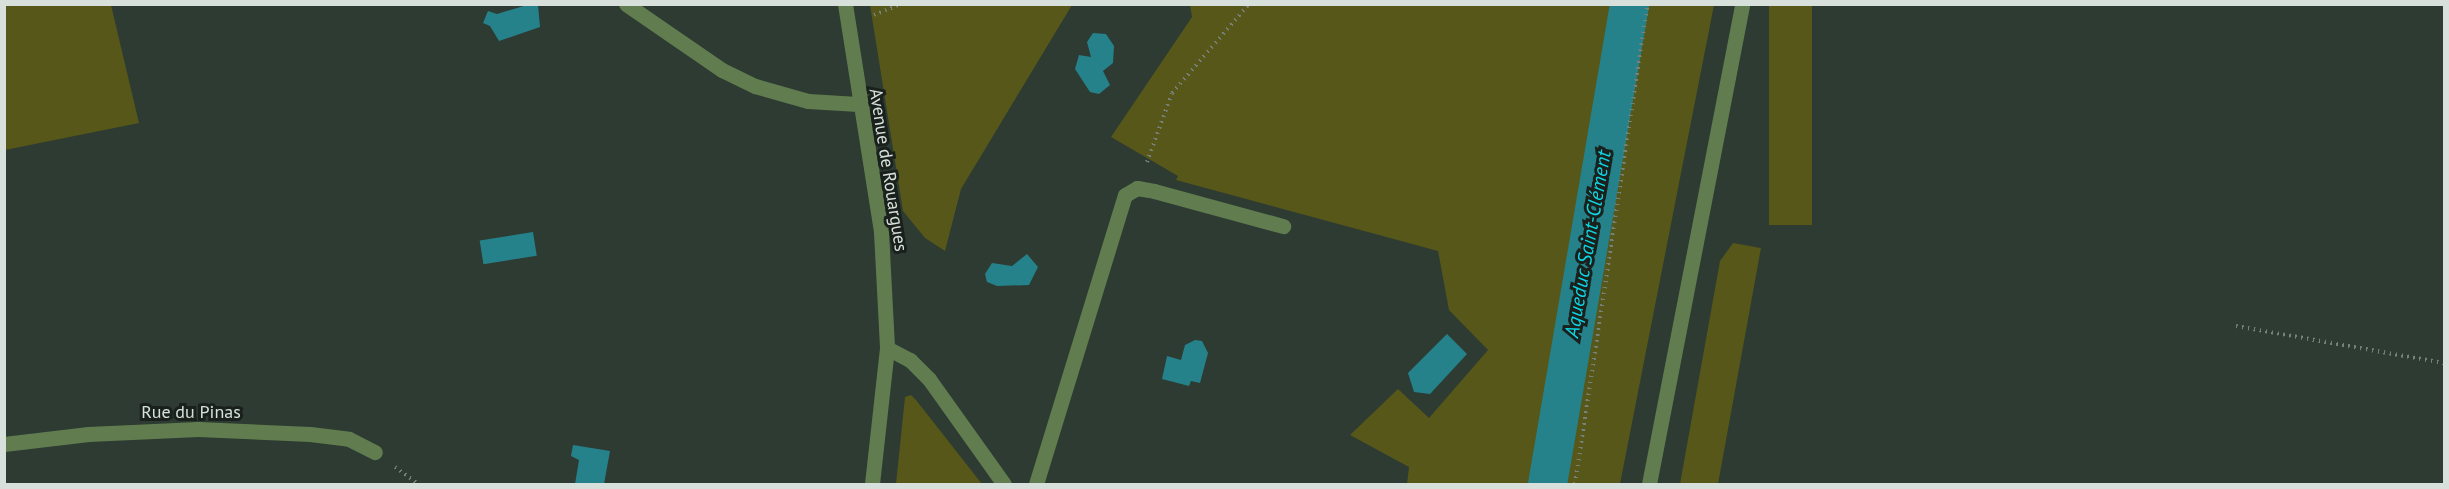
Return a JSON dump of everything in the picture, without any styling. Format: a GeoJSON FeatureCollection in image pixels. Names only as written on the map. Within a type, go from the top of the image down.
{"type":"FeatureCollection","features":[{"type":"Feature","properties":{"kind":"street"},"geometry":{"type":"LineString","coordinates":[[626,4],[722,70],[755,86],[807,101],[858,104]]}},
{"type":"Feature","properties":{"kind":"street","name":"Avenue de Rouargues"},"geometry":{"type":"LineString","coordinates":[[845,4],[858,104],[881,232],[887,348],[872,484]]}},
{"type":"Feature","properties":{"kind":"street"},"geometry":{"type":"LineString","coordinates":[[1649,484],[1742,4]]}},
{"type":"Feature","properties":{"kind":"street"},"geometry":{"type":"LineString","coordinates":[[1036,484],[1115,219],[1125,195],[1137,188],[1283,226]]}},
{"type":"Feature","properties":{"kind":"street"},"geometry":{"type":"LineString","coordinates":[[887,348],[910,360],[928,379],[1004,484]]}},
{"type":"Feature","properties":{"kind":"street","name":"Rue du Pinas"},"geometry":{"type":"LineString","coordinates":[[4,444],[88,434],[198,429],[310,434],[349,439],[375,452]]}},
{"type":"Feature","properties":{"kind":"path"},"geometry":{"type":"LineString","coordinates":[[1137,188],[1172,93],[1249,4]]}},
{"type":"Feature","properties":{"kind":"path"},"geometry":{"type":"LineString","coordinates":[[1575,484],[1647,4]]}},
{"type":"Feature","properties":{"kind":"path"},"geometry":{"type":"LineString","coordinates":[[2236,326],[2445,363]]}},
{"type":"Feature","properties":{"kind":"shaded area"},"geometry":{"type":"Polygon","coordinates":[[[5,4],[111,5],[139,123],[5,150],[5,4]]]}},
{"type":"Feature","properties":{"kind":"shaded area"},"geometry":{"type":"Polygon","coordinates":[[[870,5],[1072,5],[961,189],[945,251],[925,238],[903,211],[870,5]]]}},
{"type":"Feature","properties":{"kind":"shaded area"},"geometry":{"type":"Polygon","coordinates":[[[1190,5],[1714,5],[1620,484],[1407,484],[1409,467],[1350,435],[1398,389],[1429,418],[1488,350],[1449,310],[1438,251],[1176,180],[1178,176],[1111,137],[1192,17],[1190,5]]]}},
{"type":"Feature","properties":{"kind":"shaded area"},"geometry":{"type":"Polygon","coordinates":[[[1769,5],[1812,5],[1812,225],[1769,225],[1769,5]]]}},
{"type":"Feature","properties":{"kind":"shaded area"},"geometry":{"type":"Polygon","coordinates":[[[1733,243],[1761,248],[1718,484],[1680,484],[1720,261],[1733,243]]]}},
{"type":"Feature","properties":{"kind":"shaded area"},"geometry":{"type":"Polygon","coordinates":[[[911,395],[982,484],[896,484],[905,397],[911,395]]]}},
{"type":"Feature","properties":{"kind":"water"},"geometry":{"type":"Polygon","coordinates":[[[527,5],[538,5],[540,27],[499,41],[490,26],[483,23],[488,11],[497,14],[527,5]]]}},
{"type":"Feature","properties":{"kind":"water"},"geometry":{"type":"Polygon","coordinates":[[[1093,33],[1106,34],[1114,46],[1113,63],[1103,71],[1110,85],[1099,94],[1090,92],[1075,69],[1079,55],[1091,57],[1087,42],[1093,33]]]}},
{"type":"Feature","properties":{"kind":"water"},"geometry":{"type":"Polygon","coordinates":[[[533,232],[537,256],[483,264],[480,240],[533,232]]]}},
{"type":"Feature","properties":{"kind":"water"},"geometry":{"type":"Polygon","coordinates":[[[1027,254],[1038,267],[1029,285],[997,286],[987,282],[985,274],[992,263],[1012,266],[1027,254]]]}},
{"type":"Feature","properties":{"kind":"water"},"geometry":{"type":"Polygon","coordinates":[[[1447,334],[1467,354],[1430,394],[1414,392],[1408,373],[1447,334]]]}},
{"type":"Feature","properties":{"kind":"water"},"geometry":{"type":"Polygon","coordinates":[[[1195,340],[1202,341],[1208,353],[1200,383],[1191,381],[1189,386],[1162,379],[1167,356],[1181,360],[1185,345],[1195,340]]]}},
{"type":"Feature","properties":{"kind":"water"},"geometry":{"type":"Polygon","coordinates":[[[573,445],[610,451],[604,484],[575,484],[579,460],[571,456],[573,445]]]}},
{"type":"Feature","properties":{"kind":"waterway","name":"Aqueduc Saint-Clément"},"geometry":{"type":"LineString","coordinates":[[1547,484],[1629,4]]}}]}
